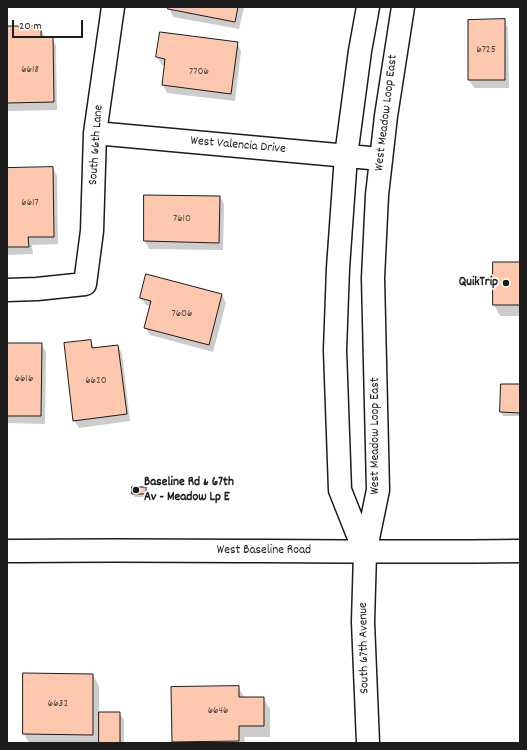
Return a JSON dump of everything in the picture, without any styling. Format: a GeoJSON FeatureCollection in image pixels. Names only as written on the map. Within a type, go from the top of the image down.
{"type":"FeatureCollection","features":[{"type":"Feature","properties":{"kind":"street","name":"South 66th Lane"},"geometry":{"type":"LineString","coordinates":[[7,290],[37,289],[85,284],[92,231],[95,134],[114,7]]}},
{"type":"Feature","properties":{"kind":"street"},"geometry":{"type":"LineString","coordinates":[[365,553],[340,490],[335,350],[338,268],[346,156],[360,51],[368,7]]}},
{"type":"Feature","properties":{"kind":"street","name":"West Meadow Loop East"},"geometry":{"type":"LineString","coordinates":[[365,553],[378,490],[373,278],[381,159],[393,65],[403,7]]}},
{"type":"Feature","properties":{"kind":"street","name":"West Valencia Drive"},"geometry":{"type":"LineString","coordinates":[[95,134],[381,159]]}},
{"type":"Feature","properties":{"kind":"street","name":"West Baseline Road"},"geometry":{"type":"LineString","coordinates":[[7,551],[295,550],[365,553],[520,551]]}},
{"type":"Feature","properties":{"kind":"street","name":"South 67th Avenue"},"geometry":{"type":"LineString","coordinates":[[365,553],[364,622],[368,743]]}},
{"type":"Feature","properties":{"kind":"building"},"geometry":{"type":"Polygon","coordinates":[[[168,7],[238,7],[235,22],[168,9],[168,7]]]}},
{"type":"Feature","properties":{"kind":"building"},"geometry":{"type":"Polygon","coordinates":[[[505,19],[505,80],[468,80],[468,20],[505,19]]]}},
{"type":"Feature","properties":{"kind":"building"},"geometry":{"type":"Polygon","coordinates":[[[7,26],[41,26],[41,37],[53,37],[54,102],[7,103],[7,26]]]}},
{"type":"Feature","properties":{"kind":"building"},"geometry":{"type":"Polygon","coordinates":[[[160,32],[238,42],[231,94],[162,85],[165,59],[156,57],[160,32]]]}},
{"type":"Feature","properties":{"kind":"building"},"geometry":{"type":"Polygon","coordinates":[[[53,167],[54,237],[28,237],[29,247],[7,247],[7,168],[53,167]]]}},
{"type":"Feature","properties":{"kind":"building"},"geometry":{"type":"Polygon","coordinates":[[[144,195],[220,196],[219,243],[144,241],[144,195]]]}},
{"type":"Feature","properties":{"kind":"building","name":"QuikTrip"},"geometry":{"type":"Polygon","coordinates":[[[493,262],[520,262],[520,305],[493,305],[493,262]]]}},
{"type":"Feature","properties":{"kind":"building"},"geometry":{"type":"Polygon","coordinates":[[[146,274],[222,294],[209,345],[144,328],[151,301],[140,298],[146,274]]]}},
{"type":"Feature","properties":{"kind":"building"},"geometry":{"type":"Polygon","coordinates":[[[91,340],[92,348],[118,345],[127,414],[73,421],[64,343],[91,340]]]}},
{"type":"Feature","properties":{"kind":"building"},"geometry":{"type":"Polygon","coordinates":[[[7,343],[42,343],[41,416],[7,416],[7,343]]]}},
{"type":"Feature","properties":{"kind":"building"},"geometry":{"type":"Polygon","coordinates":[[[501,384],[520,384],[520,413],[500,412],[501,384]]]}},
{"type":"Feature","properties":{"kind":"building"},"geometry":{"type":"Polygon","coordinates":[[[132,487],[146,487],[146,494],[132,494],[132,487]]]}},
{"type":"Feature","properties":{"kind":"building"},"geometry":{"type":"Polygon","coordinates":[[[23,673],[93,674],[93,735],[23,734],[23,673]]]}},
{"type":"Feature","properties":{"kind":"building"},"geometry":{"type":"Polygon","coordinates":[[[239,686],[239,697],[264,697],[264,726],[239,726],[239,741],[172,742],[171,687],[239,686]]]}},
{"type":"Feature","properties":{"kind":"building"},"geometry":{"type":"Polygon","coordinates":[[[99,712],[120,712],[120,743],[99,743],[99,712]]]}},
{"type":"Feature","properties":{"kind":"place","name":"QuikTrip"},"geometry":{"type":"Point","coordinates":[506,283]}},
{"type":"Feature","properties":{"kind":"place","name":"Baseline Rd & 67th Av - Meadow Lp E"},"geometry":{"type":"Point","coordinates":[136,490]}}]}
